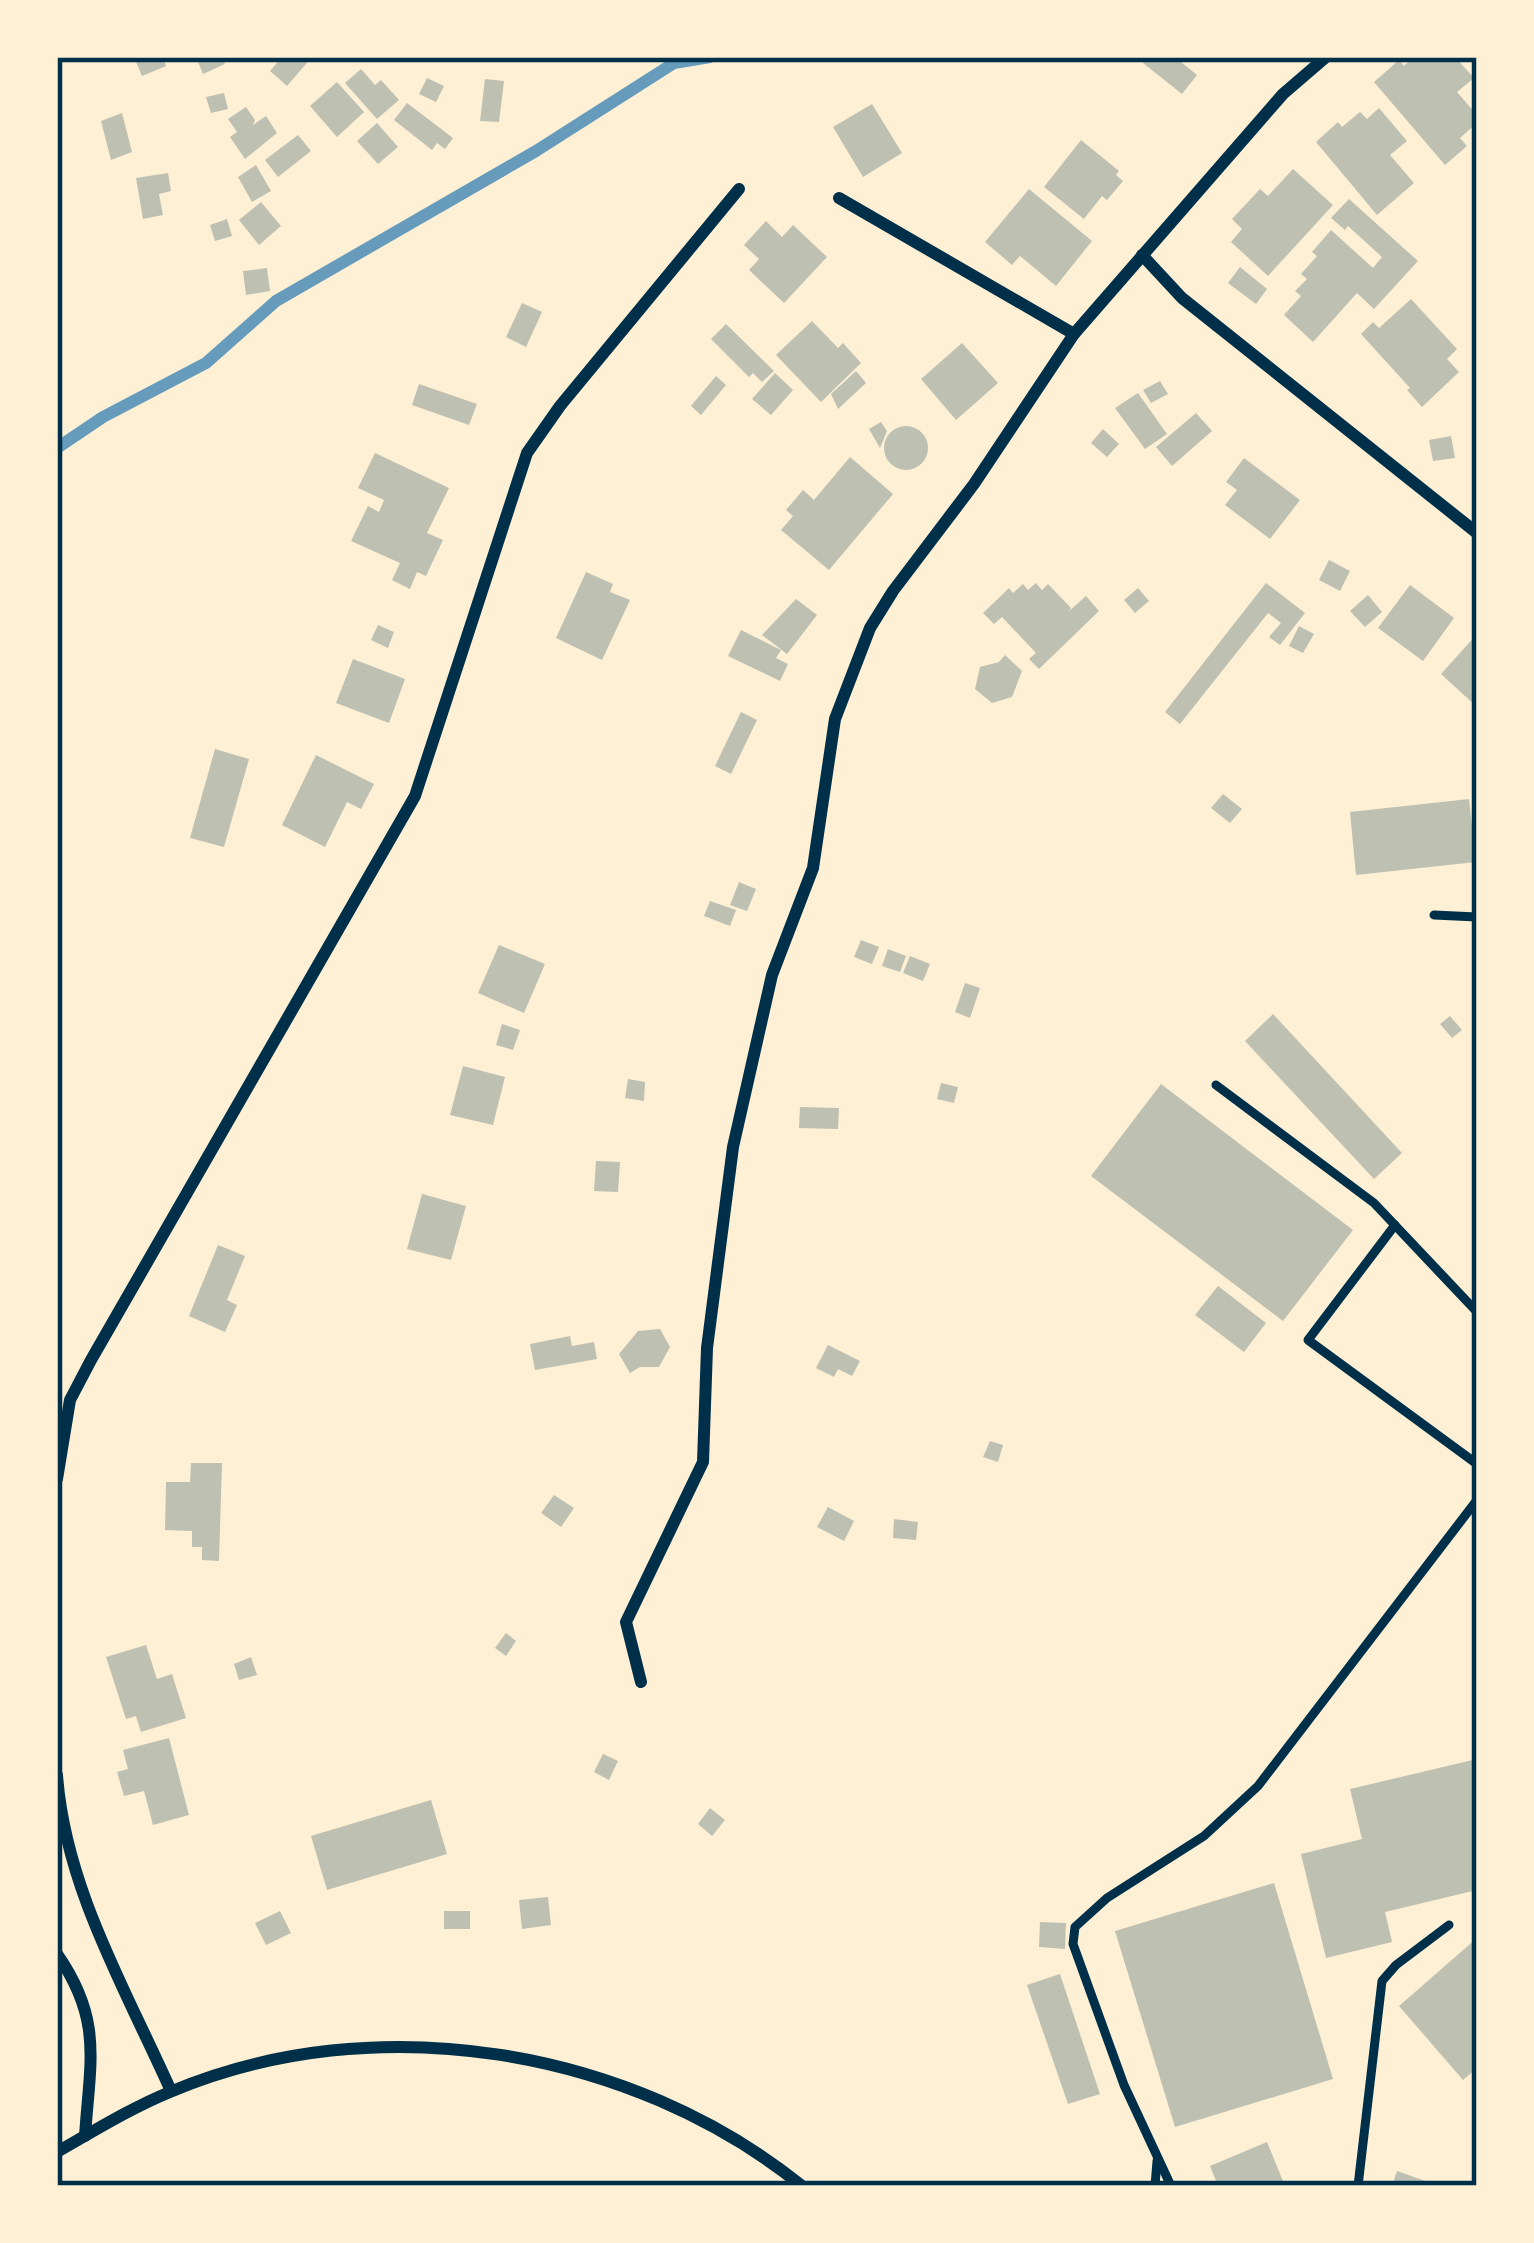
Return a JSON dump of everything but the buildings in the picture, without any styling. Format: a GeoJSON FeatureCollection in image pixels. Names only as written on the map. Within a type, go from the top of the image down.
{"type":"FeatureCollection","features":[{"type":"Feature","properties":{"kind":"street"},"geometry":{"type":"LineString","coordinates":[[640,1682],[626,1622],[703,1462],[707,1348],[733,1147],[772,975],[813,868],[835,719],[871,628],[1074,334],[1283,94],[1326,57]]}},
{"type":"Feature","properties":{"kind":"street"},"geometry":{"type":"LineString","coordinates":[[57,1479],[70,1400],[415,796],[527,453],[560,406],[739,189]]}},
{"type":"Feature","properties":{"kind":"street"},"geometry":{"type":"LineString","coordinates":[[839,197],[1074,334]]}},
{"type":"Feature","properties":{"kind":"street"},"geometry":{"type":"LineString","coordinates":[[1142,255],[1182,298],[1477,533]]}},
{"type":"Feature","properties":{"kind":"street"},"geometry":{"type":"LineString","coordinates":[[57,1775],[66,1838],[80,1886],[171,2091]]}},
{"type":"Feature","properties":{"kind":"street"},"geometry":{"type":"LineString","coordinates":[[57,1954],[89,2016],[92,2038],[85,2136]]}},
{"type":"Feature","properties":{"kind":"street"},"geometry":{"type":"LineString","coordinates":[[57,2152],[171,2091],[291,2057],[388,2047],[472,2051],[552,2063],[682,2111],[737,2140],[802,2186]]}},
{"type":"Feature","properties":{"kind":"lane"},"geometry":{"type":"LineString","coordinates":[[1434,915],[1477,917]]}},
{"type":"Feature","properties":{"kind":"lane"},"geometry":{"type":"LineString","coordinates":[[1216,1085],[1374,1203],[1477,1312]]}},
{"type":"Feature","properties":{"kind":"lane"},"geometry":{"type":"LineString","coordinates":[[1395,1226],[1308,1340],[1477,1464]]}},
{"type":"Feature","properties":{"kind":"lane"},"geometry":{"type":"LineString","coordinates":[[1171,2186],[1124,2085],[1073,1944],[1075,1927],[1107,1898],[1204,1836],[1258,1786],[1477,1499]]}},
{"type":"Feature","properties":{"kind":"lane"},"geometry":{"type":"LineString","coordinates":[[1358,2186],[1382,1981],[1449,1925]]}},
{"type":"Feature","properties":{"kind":"lane"},"geometry":{"type":"LineString","coordinates":[[1155,2186],[1157,2156]]}},
{"type":"Feature","properties":{"kind":"waterway"},"geometry":{"type":"LineString","coordinates":[[57,448],[103,417],[206,363],[276,301],[536,151],[674,63],[710,57]]}}]}
